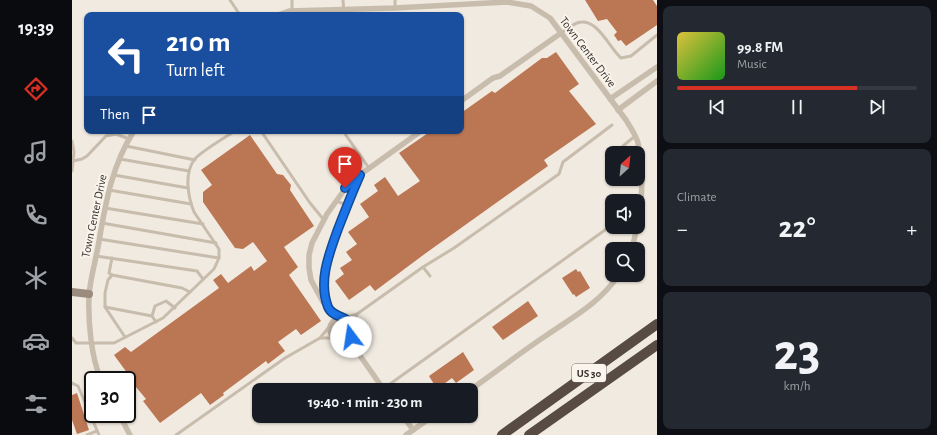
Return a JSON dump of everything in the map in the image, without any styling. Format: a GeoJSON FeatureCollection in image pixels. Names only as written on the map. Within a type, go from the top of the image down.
{"type":"FeatureCollection","features":[{"type":"Feature","properties":{"kind":"highway","name":"US 30"},"geometry":{"type":"LineString","coordinates":[[501,435],[657,324]]}},
{"type":"Feature","properties":{"kind":"highway","name":"US 30"},"geometry":{"type":"LineString","coordinates":[[529,435],[657,345]]}},
{"type":"Feature","properties":{"kind":"street","name":"Town Center Drive"},"geometry":{"type":"LineString","coordinates":[[288,12],[344,12],[507,2],[531,6],[550,18],[626,120],[638,141],[640,194]]}},
{"type":"Feature","properties":{"kind":"street"},"geometry":{"type":"LineString","coordinates":[[464,99],[493,78],[500,76],[561,33]]}},
{"type":"Feature","properties":{"kind":"street"},"geometry":{"type":"LineString","coordinates":[[610,99],[657,67]]}},
{"type":"Feature","properties":{"kind":"street"},"geometry":{"type":"LineString","coordinates":[[618,110],[657,81]]}},
{"type":"Feature","properties":{"kind":"street","name":"Town Center Drive"},"geometry":{"type":"LineString","coordinates":[[98,371],[93,354],[89,294],[109,190],[119,159],[132,134]]}},
{"type":"Feature","properties":{"kind":"street"},"geometry":{"type":"LineString","coordinates":[[354,347],[350,322],[329,309],[316,291],[310,275],[309,255],[312,243],[324,220],[350,182],[417,134]]}},
{"type":"Feature","properties":{"kind":"street"},"geometry":{"type":"LineString","coordinates":[[360,175],[347,205],[326,265],[325,290],[329,309],[330,333],[336,339],[346,342],[354,347],[380,383]]}},
{"type":"Feature","properties":{"kind":"street"},"geometry":{"type":"LineString","coordinates":[[478,384],[548,334],[588,308],[608,290],[614,282]]}},
{"type":"Feature","properties":{"kind":"street"},"geometry":{"type":"LineString","coordinates":[[72,292],[89,294]]}},
{"type":"Feature","properties":{"kind":"street"},"geometry":{"type":"LineString","coordinates":[[330,325],[334,319],[342,318]]}},
{"type":"Feature","properties":{"kind":"street"},"geometry":{"type":"LineString","coordinates":[[336,339],[347,338],[352,330]]}},
{"type":"Feature","properties":{"kind":"street"},"geometry":{"type":"LineString","coordinates":[[124,423],[130,435]]}},
{"type":"Feature","properties":{"kind":"street"},"geometry":{"type":"LineString","coordinates":[[408,423],[413,430]]}},
{"type":"Feature","properties":{"kind":"street"},"geometry":{"type":"LineString","coordinates":[[406,435],[423,423]]}},
{"type":"Feature","properties":{"kind":"lane"},"geometry":{"type":"LineString","coordinates":[[230,0],[238,12]]}},
{"type":"Feature","properties":{"kind":"lane"},"geometry":{"type":"LineString","coordinates":[[292,0],[292,11]]}},
{"type":"Feature","properties":{"kind":"lane"},"geometry":{"type":"LineString","coordinates":[[343,0],[344,12]]}},
{"type":"Feature","properties":{"kind":"lane"},"geometry":{"type":"LineString","coordinates":[[395,0],[395,8]]}},
{"type":"Feature","properties":{"kind":"lane"},"geometry":{"type":"LineString","coordinates":[[561,33],[577,23],[586,22],[592,24],[621,58],[631,56],[657,35]]}},
{"type":"Feature","properties":{"kind":"lane"},"geometry":{"type":"LineString","coordinates":[[342,318],[357,314],[559,174],[563,162],[612,125]]}},
{"type":"Feature","properties":{"kind":"lane"},"geometry":{"type":"LineString","coordinates":[[73,161],[87,156],[106,136],[116,134],[129,139]]}},
{"type":"Feature","properties":{"kind":"lane"},"geometry":{"type":"LineString","coordinates":[[72,338],[76,343],[114,343],[163,318],[214,269],[219,258],[219,249],[194,212],[188,188],[189,171],[195,160],[231,134]]}},
{"type":"Feature","properties":{"kind":"lane"},"geometry":{"type":"LineString","coordinates":[[263,134],[310,203],[324,220]]}},
{"type":"Feature","properties":{"kind":"lane"},"geometry":{"type":"LineString","coordinates":[[345,134],[369,168]]}},
{"type":"Feature","properties":{"kind":"lane"},"geometry":{"type":"LineString","coordinates":[[623,146],[635,136]]}},
{"type":"Feature","properties":{"kind":"lane"},"geometry":{"type":"LineString","coordinates":[[72,141],[74,152],[72,171]]}},
{"type":"Feature","properties":{"kind":"lane"},"geometry":{"type":"LineString","coordinates":[[126,146],[195,160]]}},
{"type":"Feature","properties":{"kind":"lane"},"geometry":{"type":"LineString","coordinates":[[119,159],[189,171]]}},
{"type":"Feature","properties":{"kind":"lane"},"geometry":{"type":"LineString","coordinates":[[114,175],[188,188]]}},
{"type":"Feature","properties":{"kind":"lane"},"geometry":{"type":"LineString","coordinates":[[109,190],[191,204]]}},
{"type":"Feature","properties":{"kind":"lane"},"geometry":{"type":"LineString","coordinates":[[336,201],[347,205]]}},
{"type":"Feature","properties":{"kind":"lane"},"geometry":{"type":"LineString","coordinates":[[105,208],[203,224]]}},
{"type":"Feature","properties":{"kind":"lane"},"geometry":{"type":"LineString","coordinates":[[102,223],[216,243]]}},
{"type":"Feature","properties":{"kind":"lane"},"geometry":{"type":"LineString","coordinates":[[392,383],[605,230]]}},
{"type":"Feature","properties":{"kind":"lane"},"geometry":{"type":"LineString","coordinates":[[99,240],[219,258]]}},
{"type":"Feature","properties":{"kind":"lane"},"geometry":{"type":"LineString","coordinates":[[96,256],[197,271],[203,279]]}},
{"type":"Feature","properties":{"kind":"lane"},"geometry":{"type":"LineString","coordinates":[[112,258],[109,273],[112,275],[182,288],[190,292]]}},
{"type":"Feature","properties":{"kind":"lane"},"geometry":{"type":"LineString","coordinates":[[423,267],[430,276]]}},
{"type":"Feature","properties":{"kind":"lane"},"geometry":{"type":"LineString","coordinates":[[112,275],[108,280],[105,293],[105,307],[125,337]]}},
{"type":"Feature","properties":{"kind":"lane"},"geometry":{"type":"LineString","coordinates":[[316,291],[325,290]]}},
{"type":"Feature","properties":{"kind":"lane"},"geometry":{"type":"LineString","coordinates":[[152,316],[155,306],[166,301],[175,308]]}},
{"type":"Feature","properties":{"kind":"lane"},"geometry":{"type":"LineString","coordinates":[[105,307],[152,316],[156,322]]}},
{"type":"Feature","properties":{"kind":"lane"},"geometry":{"type":"LineString","coordinates":[[352,330],[357,314]]}},
{"type":"Feature","properties":{"kind":"lane"},"geometry":{"type":"LineString","coordinates":[[176,435],[285,358],[320,338],[330,325]]}},
{"type":"Feature","properties":{"kind":"lane"},"geometry":{"type":"LineString","coordinates":[[320,338],[336,339]]}},
{"type":"Feature","properties":{"kind":"lane"},"geometry":{"type":"LineString","coordinates":[[72,383],[78,386],[99,435]]}},
{"type":"Feature","properties":{"kind":"lane"},"geometry":{"type":"LineString","coordinates":[[86,434],[97,431]]}},
{"type":"Feature","properties":{"kind":"building"},"geometry":{"type":"Polygon","coordinates":[[[585,0],[653,0],[657,6],[657,25],[626,46],[621,40],[618,41],[614,35],[617,32],[607,19],[598,21],[585,0]]]}},
{"type":"Feature","properties":{"kind":"building"},"geometry":{"type":"Polygon","coordinates":[[[556,52],[579,84],[569,91],[596,124],[544,160],[548,166],[375,291],[370,285],[349,300],[335,281],[344,274],[340,268],[352,260],[346,252],[357,244],[348,232],[369,217],[360,204],[378,191],[374,185],[385,177],[398,196],[420,181],[399,153],[427,134],[464,134],[464,111],[492,91],[495,93],[542,58],[547,58],[556,52]]]}},
{"type":"Feature","properties":{"kind":"building"},"geometry":{"type":"Polygon","coordinates":[[[250,135],[277,174],[283,175],[291,185],[290,190],[314,226],[284,247],[298,267],[289,275],[321,321],[301,335],[296,329],[278,342],[285,351],[268,364],[266,361],[223,393],[224,395],[210,405],[201,393],[160,423],[143,401],[146,399],[136,387],[136,371],[126,371],[114,355],[125,347],[131,352],[219,288],[213,280],[221,274],[228,283],[251,266],[254,271],[267,261],[253,242],[243,249],[235,248],[203,202],[203,192],[212,185],[201,170],[250,135]]]}},
{"type":"Feature","properties":{"kind":"building"},"geometry":{"type":"Polygon","coordinates":[[[576,269],[578,272],[580,271],[590,288],[576,297],[574,294],[573,295],[562,278],[576,269]]]}},
{"type":"Feature","properties":{"kind":"building"},"geometry":{"type":"Polygon","coordinates":[[[528,301],[538,316],[503,340],[492,327],[528,301]]]}},
{"type":"Feature","properties":{"kind":"building"},"geometry":{"type":"Polygon","coordinates":[[[463,352],[474,370],[456,383],[452,378],[445,383],[433,383],[429,376],[463,352]]]}},
{"type":"Feature","properties":{"kind":"building"},"geometry":{"type":"Polygon","coordinates":[[[77,393],[84,415],[84,423],[87,423],[89,430],[77,434],[72,420],[72,395],[77,393]]]}},
{"type":"Feature","properties":{"kind":"route"},"geometry":{"type":"LineString","coordinates":[[345,188],[350,182],[360,175],[330,251],[326,265],[324,283],[328,307],[339,317],[345,318],[350,322],[352,327],[351,337]]}}]}
